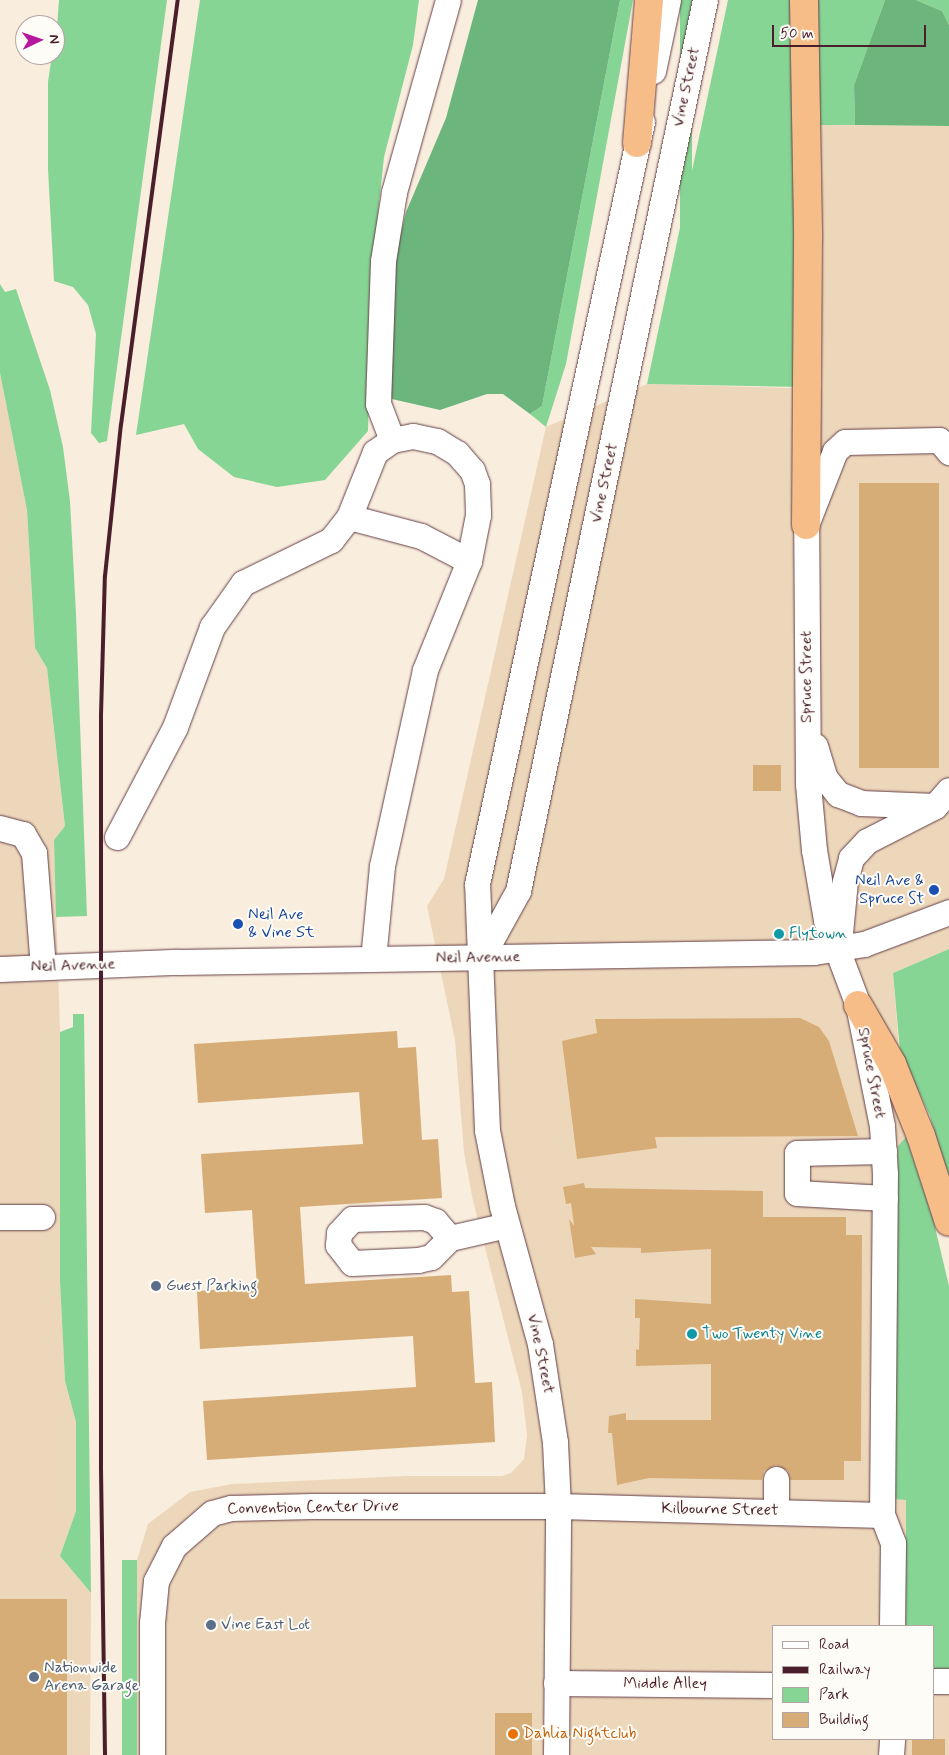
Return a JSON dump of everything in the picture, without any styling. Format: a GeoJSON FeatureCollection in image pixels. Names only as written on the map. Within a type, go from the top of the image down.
{"type":"FeatureCollection","features":[{"type":"Feature","properties":{"kind":"highway"},"geometry":{"type":"LineString","coordinates":[[637,144],[649,0]]}},
{"type":"Feature","properties":{"kind":"highway"},"geometry":{"type":"LineString","coordinates":[[804,0],[808,240],[806,525]]}},
{"type":"Feature","properties":{"kind":"highway"},"geometry":{"type":"LineString","coordinates":[[858,1005],[892,1064],[921,1136],[949,1222]]}},
{"type":"Feature","properties":{"kind":"street"},"geometry":{"type":"LineString","coordinates":[[392,440],[378,404],[383,261],[394,192],[448,0]]}},
{"type":"Feature","properties":{"kind":"street","name":"Vine Street"},"geometry":{"type":"LineString","coordinates":[[556,1755],[558,1506],[555,1442],[540,1344],[507,1226],[487,1130],[477,884],[668,0]]}},
{"type":"Feature","properties":{"kind":"street","name":"Vine Street"},"geometry":{"type":"LineString","coordinates":[[481,958],[518,891],[706,0]]}},
{"type":"Feature","properties":{"kind":"street"},"geometry":{"type":"LineString","coordinates":[[117,836],[175,727],[212,627],[243,583],[331,540],[349,517],[376,452],[392,440],[414,436],[437,441],[457,453],[472,470],[477,484],[478,515],[469,561],[425,670],[382,866],[373,959]]}},
{"type":"Feature","properties":{"kind":"street"},"geometry":{"type":"LineString","coordinates":[[806,525],[835,450],[845,442],[939,440],[949,452]]}},
{"type":"Feature","properties":{"kind":"street"},"geometry":{"type":"LineString","coordinates":[[349,517],[421,536],[469,561]]}},
{"type":"Feature","properties":{"kind":"street","name":"Spruce Street"},"geometry":{"type":"LineString","coordinates":[[806,525],[808,784],[814,850],[826,920],[858,1005],[877,1092],[884,1151],[882,1515],[893,1542],[892,1625]]}},
{"type":"Feature","properties":{"kind":"street"},"geometry":{"type":"LineString","coordinates":[[807,719],[825,778],[838,794],[861,803],[942,798]]}},
{"type":"Feature","properties":{"kind":"street"},"geometry":{"type":"LineString","coordinates":[[838,948],[845,881],[851,858],[867,841],[942,798]]}},
{"type":"Feature","properties":{"kind":"street"},"geometry":{"type":"LineString","coordinates":[[0,828],[23,834],[34,853],[43,967]]}},
{"type":"Feature","properties":{"kind":"street","name":"Neil Avenue"},"geometry":{"type":"LineString","coordinates":[[0,969],[373,959],[785,953],[838,948],[886,937],[949,912]]}},
{"type":"Feature","properties":{"kind":"street"},"geometry":{"type":"LineString","coordinates":[[884,1151],[797,1153],[797,1193],[885,1198]]}},
{"type":"Feature","properties":{"kind":"street"},"geometry":{"type":"LineString","coordinates":[[0,1217],[42,1217]]}},
{"type":"Feature","properties":{"kind":"street"},"geometry":{"type":"LineString","coordinates":[[450,1238],[507,1226]]}},
{"type":"Feature","properties":{"kind":"street"},"geometry":{"type":"LineString","coordinates":[[776,1480],[776,1511]]}},
{"type":"Feature","properties":{"kind":"street","name":"Convention Center Drive"},"geometry":{"type":"LineString","coordinates":[[152,1755],[152,1623],[156,1581],[174,1546],[212,1513],[231,1508],[312,1506],[558,1506]]}},
{"type":"Feature","properties":{"kind":"street","name":"Kilbourne Street"},"geometry":{"type":"LineString","coordinates":[[558,1506],[882,1515]]}},
{"type":"Feature","properties":{"kind":"street"},"geometry":{"type":"LineString","coordinates":[[934,1681],[949,1681]]}},
{"type":"Feature","properties":{"kind":"street","name":"Middle Alley"},"geometry":{"type":"LineString","coordinates":[[556,1683],[772,1685]]}},
{"type":"Feature","properties":{"kind":"street"},"geometry":{"type":"LineString","coordinates":[[892,1740],[892,1755]]}},
{"type":"Feature","properties":{"kind":"shaded area"},"geometry":{"type":"Polygon","coordinates":[[[819,125],[949,126],[949,949],[893,973],[906,1137],[898,1146],[894,1498],[906,1500],[906,1625],[772,1625],[772,1740],[934,1740],[934,1671],[949,1671],[949,1755],[137,1755],[137,1560],[148,1524],[190,1492],[232,1484],[406,1476],[502,1476],[511,1473],[524,1459],[527,1435],[522,1392],[473,1201],[464,1152],[455,1040],[427,906],[444,879],[546,427],[647,384],[822,389],[819,125]]]}},
{"type":"Feature","properties":{"kind":"shaded area"},"geometry":{"type":"Polygon","coordinates":[[[0,373],[27,510],[35,648],[47,668],[65,826],[54,840],[60,1032],[60,1281],[65,1381],[76,1422],[76,1511],[60,1556],[91,1593],[90,1755],[0,1755],[0,373]]]}},
{"type":"Feature","properties":{"kind":"green space"},"geometry":{"type":"Polygon","coordinates":[[[59,0],[167,0],[107,441],[99,443],[91,433],[96,334],[88,305],[73,287],[54,281],[48,169],[48,82],[51,65],[65,65],[65,15],[58,15],[59,0]]]}},
{"type":"Feature","properties":{"kind":"green space"},"geometry":{"type":"Polygon","coordinates":[[[200,0],[419,0],[413,45],[384,157],[372,269],[368,431],[325,480],[277,487],[234,477],[198,449],[184,424],[136,435],[200,0]]]}},
{"type":"Feature","properties":{"kind":"green space"},"geometry":{"type":"Polygon","coordinates":[[[478,0],[620,0],[542,406],[530,414],[503,394],[487,394],[440,410],[392,399],[385,377],[392,270],[406,212],[446,118],[478,0]]]}},
{"type":"Feature","properties":{"kind":"green space"},"geometry":{"type":"Polygon","coordinates":[[[620,0],[633,0],[566,364],[546,427],[530,414],[542,406],[620,0]]]}},
{"type":"Feature","properties":{"kind":"green space"},"geometry":{"type":"Polygon","coordinates":[[[680,0],[692,0],[692,359],[680,359],[680,0]]]}},
{"type":"Feature","properties":{"kind":"green space"},"geometry":{"type":"Polygon","coordinates":[[[728,0],[791,0],[800,387],[647,384],[728,0]]]}},
{"type":"Feature","properties":{"kind":"green space"},"geometry":{"type":"Polygon","coordinates":[[[818,0],[885,0],[854,85],[855,125],[819,125],[818,0]]]}},
{"type":"Feature","properties":{"kind":"green space"},"geometry":{"type":"Polygon","coordinates":[[[885,0],[916,0],[942,11],[949,25],[949,126],[855,125],[854,85],[885,0]]]}},
{"type":"Feature","properties":{"kind":"green space"},"geometry":{"type":"Polygon","coordinates":[[[916,0],[949,0],[949,25],[942,11],[916,0]]]}},
{"type":"Feature","properties":{"kind":"green space"},"geometry":{"type":"Polygon","coordinates":[[[0,284],[5,292],[16,289],[50,390],[63,447],[70,501],[76,614],[87,916],[56,917],[54,840],[65,826],[47,668],[35,648],[27,510],[0,373],[0,284]]]}},
{"type":"Feature","properties":{"kind":"green space"},"geometry":{"type":"Polygon","coordinates":[[[949,949],[949,1183],[930,1116],[900,1051],[893,973],[949,949]]]}},
{"type":"Feature","properties":{"kind":"green space"},"geometry":{"type":"Polygon","coordinates":[[[73,1014],[84,1014],[91,1593],[60,1556],[76,1511],[76,1422],[65,1381],[60,1281],[60,1032],[73,1027],[73,1014]]]}},
{"type":"Feature","properties":{"kind":"green space"},"geometry":{"type":"Polygon","coordinates":[[[906,1137],[933,1219],[949,1286],[949,1671],[934,1671],[934,1625],[906,1625],[906,1500],[894,1499],[898,1146],[906,1137]]]}},
{"type":"Feature","properties":{"kind":"green space"},"geometry":{"type":"Polygon","coordinates":[[[122,1560],[137,1560],[137,1755],[122,1755],[122,1560]]]}},
{"type":"Feature","properties":{"kind":"building"},"geometry":{"type":"Polygon","coordinates":[[[859,483],[939,483],[939,768],[859,768],[859,483]]]}},
{"type":"Feature","properties":{"kind":"building"},"geometry":{"type":"Polygon","coordinates":[[[753,765],[781,765],[781,791],[753,791],[753,765]]]}},
{"type":"Feature","properties":{"kind":"building"},"geometry":{"type":"Polygon","coordinates":[[[800,1018],[819,1027],[829,1041],[858,1136],[655,1137],[657,1148],[577,1159],[562,1041],[597,1033],[595,1019],[800,1018]]]}},
{"type":"Feature","properties":{"kind":"building"},"geometry":{"type":"Polygon","coordinates":[[[397,1031],[398,1048],[416,1047],[422,1140],[438,1139],[442,1198],[300,1207],[305,1284],[451,1275],[452,1292],[469,1291],[475,1383],[492,1382],[495,1442],[207,1460],[203,1401],[416,1387],[413,1336],[200,1349],[197,1291],[257,1287],[252,1210],[205,1213],[201,1154],[363,1144],[359,1092],[198,1103],[194,1044],[397,1031]]]}},
{"type":"Feature","properties":{"kind":"building"},"geometry":{"type":"Polygon","coordinates":[[[584,1183],[585,1188],[763,1191],[763,1217],[846,1217],[846,1235],[862,1235],[861,1461],[844,1461],[844,1480],[790,1480],[788,1471],[776,1465],[764,1471],[762,1480],[649,1478],[617,1485],[612,1433],[608,1433],[609,1416],[626,1413],[626,1420],[711,1420],[711,1364],[636,1366],[636,1349],[639,1350],[640,1318],[635,1318],[635,1299],[711,1304],[711,1249],[641,1253],[641,1248],[591,1247],[596,1254],[575,1258],[569,1219],[574,1226],[571,1203],[566,1204],[563,1187],[584,1183]]]}},
{"type":"Feature","properties":{"kind":"building","name":"Nationwide Arena Garage"},"geometry":{"type":"Polygon","coordinates":[[[0,1599],[67,1599],[67,1755],[0,1755],[0,1599]]]}},
{"type":"Feature","properties":{"kind":"building","name":"Dahlia Nightclub"},"geometry":{"type":"Polygon","coordinates":[[[495,1713],[532,1713],[532,1755],[495,1755],[495,1713]]]}},
{"type":"Feature","properties":{"kind":"building"},"geometry":{"type":"Polygon","coordinates":[[[945,1739],[945,1755],[912,1755],[912,1740],[945,1739]]]}},
{"type":"Feature","properties":{"kind":"railway"},"geometry":{"type":"LineString","coordinates":[[105,1755],[101,1466],[101,715],[105,576],[121,425],[178,0]]}},
{"type":"Feature","properties":{"kind":"place","name":"Neil Ave & Spruce St"},"geometry":{"type":"Point","coordinates":[934,890]}},
{"type":"Feature","properties":{"kind":"place","name":"Neil Ave & Vine St"},"geometry":{"type":"Point","coordinates":[238,924]}},
{"type":"Feature","properties":{"kind":"place","name":"Flytown"},"geometry":{"type":"Point","coordinates":[779,934]}},
{"type":"Feature","properties":{"kind":"place","name":"Guest Parking"},"geometry":{"type":"Point","coordinates":[156,1286]}},
{"type":"Feature","properties":{"kind":"place","name":"Two Twenty Vine"},"geometry":{"type":"Point","coordinates":[692,1334]}},
{"type":"Feature","properties":{"kind":"place","name":"Vine East Lot"},"geometry":{"type":"Point","coordinates":[211,1625]}},
{"type":"Feature","properties":{"kind":"place","name":"Nationwide Arena Garage"},"geometry":{"type":"Point","coordinates":[34,1677]}},
{"type":"Feature","properties":{"kind":"place","name":"Dahlia Nightclub"},"geometry":{"type":"Point","coordinates":[513,1734]}}]}
